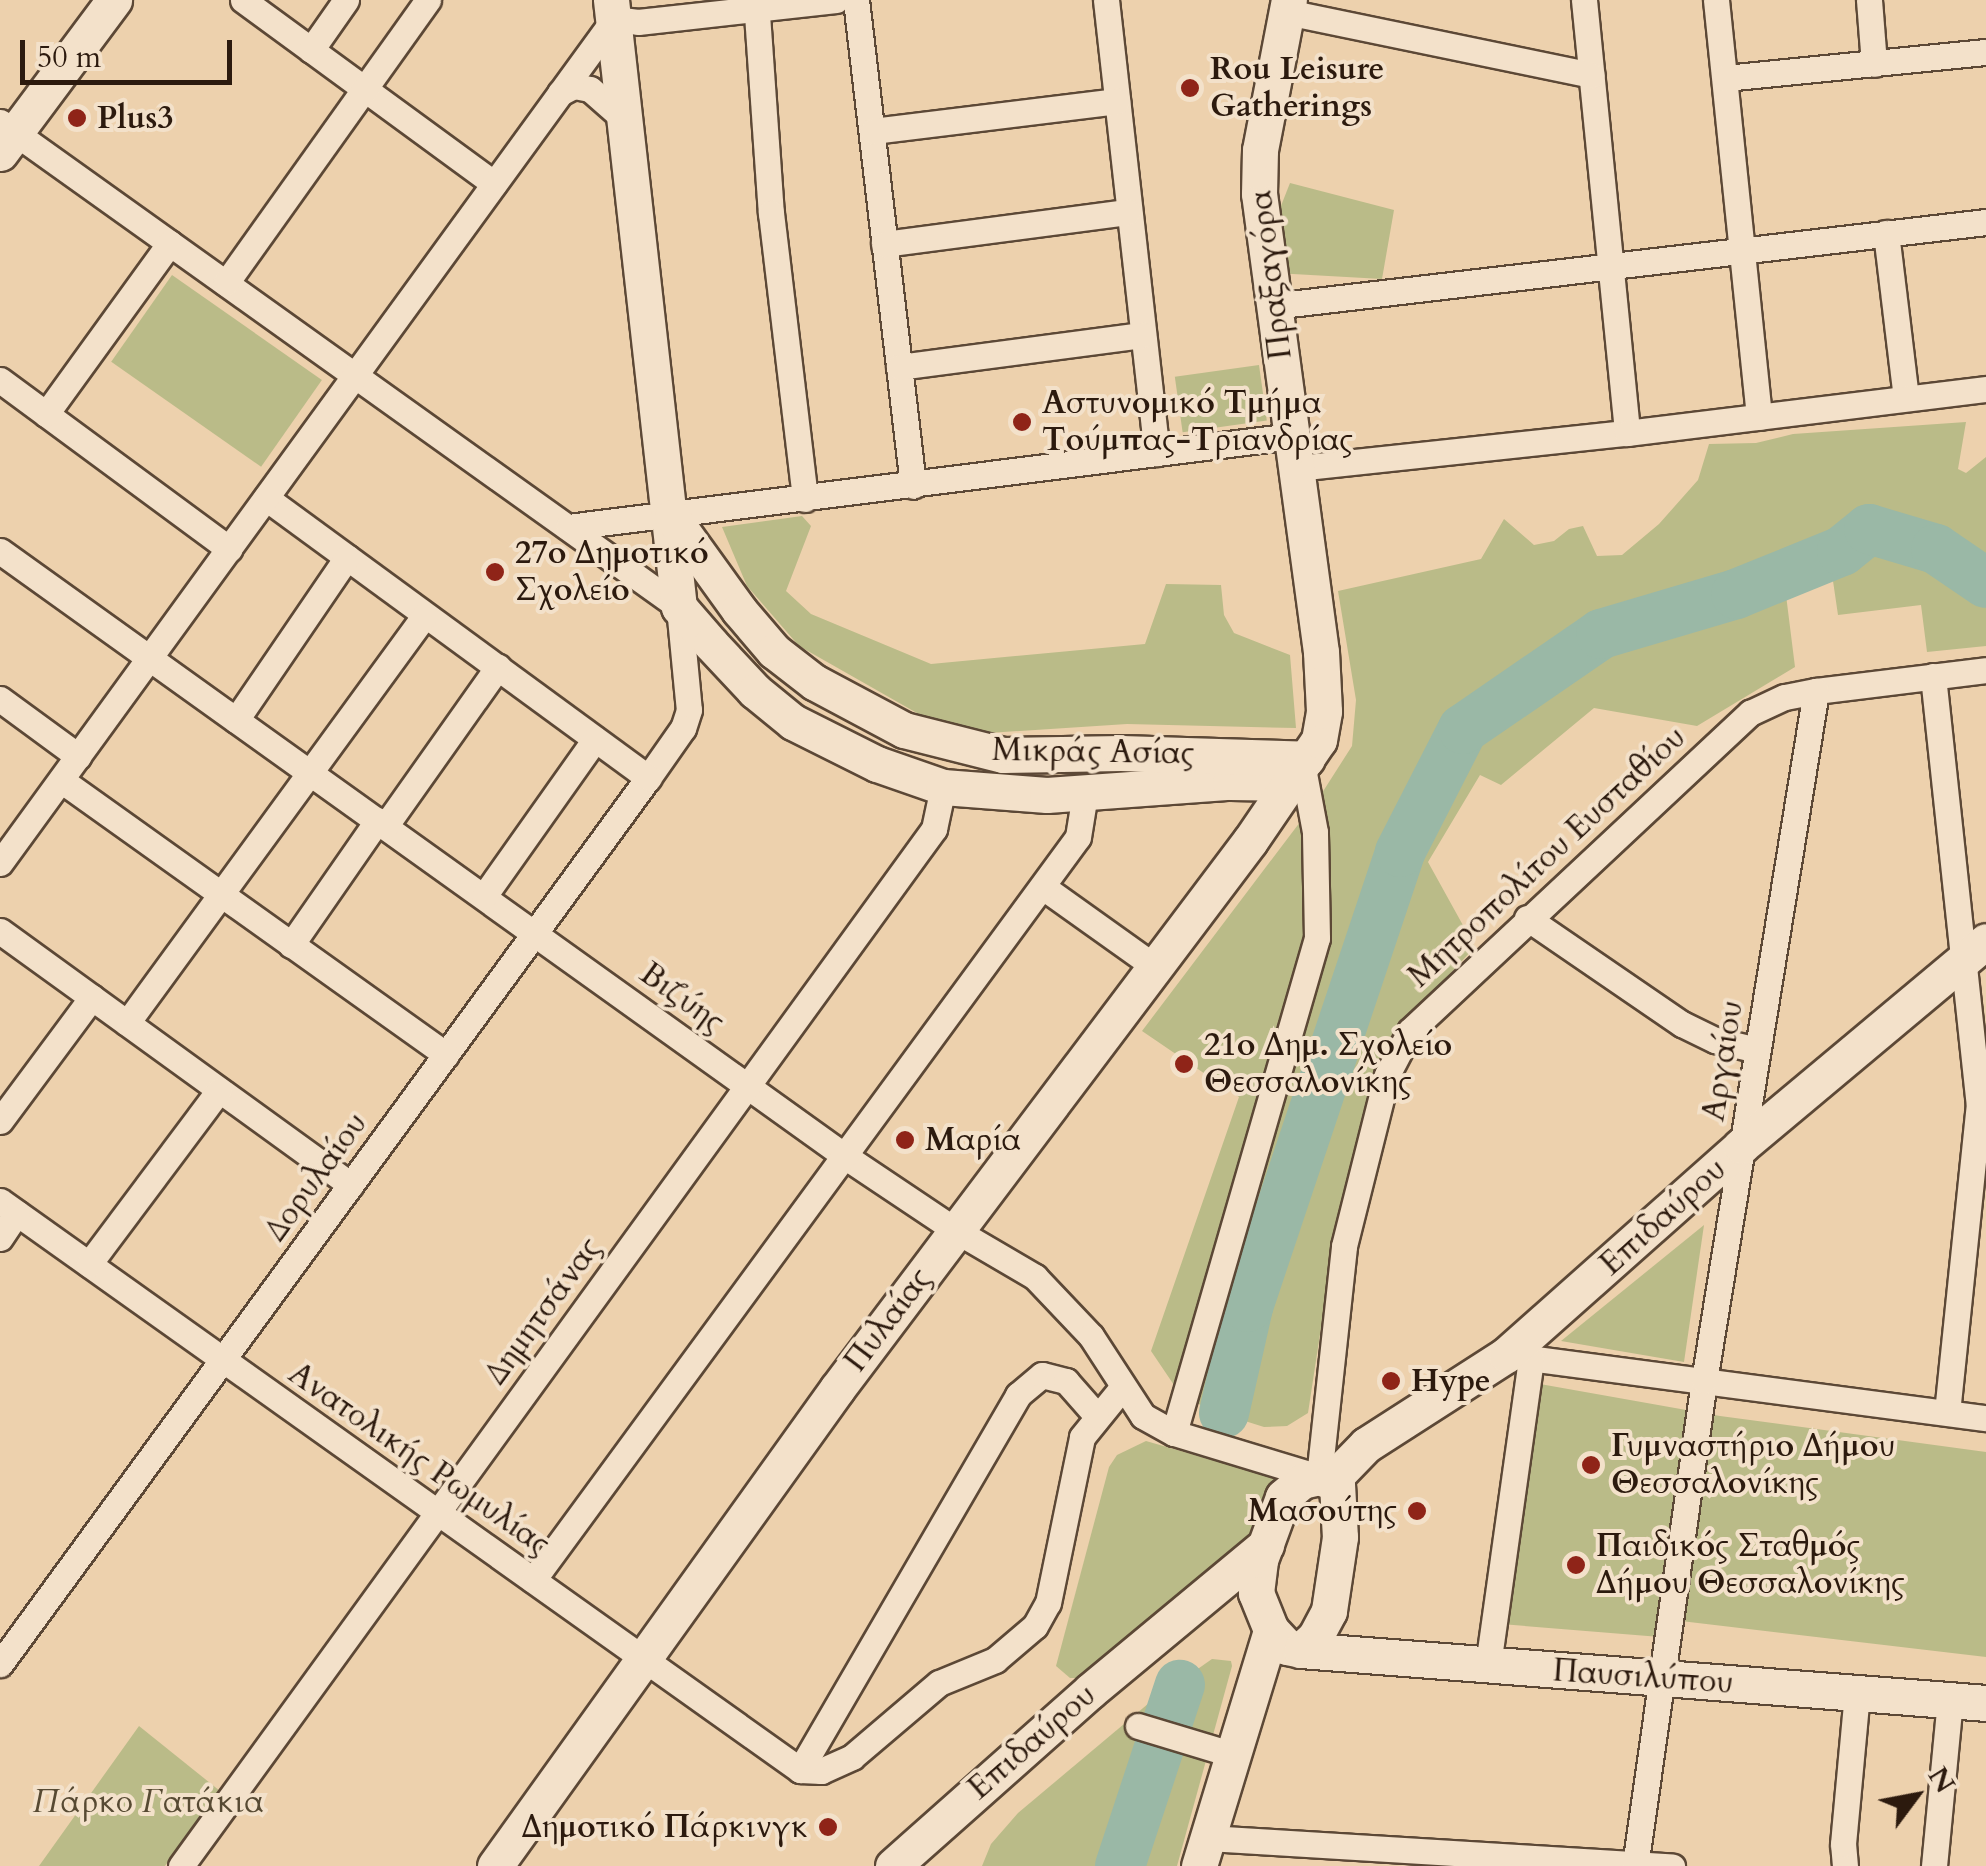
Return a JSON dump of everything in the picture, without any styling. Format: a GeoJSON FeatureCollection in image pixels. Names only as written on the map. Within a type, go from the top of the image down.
{"type":"FeatureCollection","features":[{"type":"Feature","properties":{"kind":"street"},"geometry":{"type":"LineString","coordinates":[[114,0],[5,136],[170,243],[680,607]]}},
{"type":"Feature","properties":{"kind":"street"},"geometry":{"type":"LineString","coordinates":[[243,0],[494,184]]}},
{"type":"Feature","properties":{"kind":"street"},"geometry":{"type":"LineString","coordinates":[[311,50],[346,0]]}},
{"type":"Feature","properties":{"kind":"street"},"geometry":{"type":"LineString","coordinates":[[226,283],[428,0]]}},
{"type":"Feature","properties":{"kind":"street"},"geometry":{"type":"LineString","coordinates":[[0,863],[560,93],[604,6],[638,22],[756,4],[836,0]]}},
{"type":"Feature","properties":{"kind":"street"},"geometry":{"type":"LineString","coordinates":[[856,0],[913,486]]}},
{"type":"Feature","properties":{"kind":"street"},"geometry":{"type":"LineString","coordinates":[[1106,0],[1157,453]]}},
{"type":"Feature","properties":{"kind":"street"},"geometry":{"type":"LineString","coordinates":[[1584,0],[1627,434]]}},
{"type":"Feature","properties":{"kind":"street"},"geometry":{"type":"LineString","coordinates":[[1716,0],[1759,417]]}},
{"type":"Feature","properties":{"kind":"street"},"geometry":{"type":"LineString","coordinates":[[1869,0],[1874,64]]}},
{"type":"Feature","properties":{"kind":"street"},"geometry":{"type":"LineString","coordinates":[[756,4],[771,213],[805,500]]}},
{"type":"Feature","properties":{"kind":"street","name":"Μικράς Ασίας"},"geometry":{"type":"LineString","coordinates":[[604,6],[624,118],[671,515],[688,694],[683,728]]}},
{"type":"Feature","properties":{"kind":"street"},"geometry":{"type":"LineString","coordinates":[[1288,6],[1592,75]]}},
{"type":"Feature","properties":{"kind":"street","name":"Πραξαγόρα"},"geometry":{"type":"LineString","coordinates":[[1288,6],[1258,172],[1260,216],[1324,692],[1324,723],[1300,771]]}},
{"type":"Feature","properties":{"kind":"street"},"geometry":{"type":"LineString","coordinates":[[1725,78],[1986,52]]}},
{"type":"Feature","properties":{"kind":"street"},"geometry":{"type":"LineString","coordinates":[[560,93],[574,86],[590,89],[624,118]]}},
{"type":"Feature","properties":{"kind":"street"},"geometry":{"type":"LineString","coordinates":[[874,132],[1116,102]]}},
{"type":"Feature","properties":{"kind":"street"},"geometry":{"type":"LineString","coordinates":[[884,244],[1128,212]]}},
{"type":"Feature","properties":{"kind":"street"},"geometry":{"type":"LineString","coordinates":[[1272,306],[1610,263],[1986,222]]}},
{"type":"Feature","properties":{"kind":"street"},"geometry":{"type":"LineString","coordinates":[[1886,233],[1906,398]]}},
{"type":"Feature","properties":{"kind":"street"},"geometry":{"type":"LineString","coordinates":[[46,414],[170,243]]}},
{"type":"Feature","properties":{"kind":"street"},"geometry":{"type":"LineString","coordinates":[[898,366],[1143,335]]}},
{"type":"Feature","properties":{"kind":"street"},"geometry":{"type":"LineString","coordinates":[[0,380],[228,549]]}},
{"type":"Feature","properties":{"kind":"street"},"geometry":{"type":"LineString","coordinates":[[568,527],[1157,453],[1294,452],[1627,434],[1986,388]]}},
{"type":"Feature","properties":{"kind":"street"},"geometry":{"type":"LineString","coordinates":[[266,498],[648,778]]}},
{"type":"Feature","properties":{"kind":"street","name":"Μικράς Ασίας"},"geometry":{"type":"LineString","coordinates":[[671,515],[738,610],[774,651],[814,682],[904,730],[1003,755],[1150,753],[1300,771]]}},
{"type":"Feature","properties":{"kind":"street","name":"Βιζύης"},"geometry":{"type":"LineString","coordinates":[[0,551],[846,1156],[1052,1291],[1091,1336],[1121,1388],[1143,1416],[1174,1433],[1326,1478]]}},
{"type":"Feature","properties":{"kind":"street"},"geometry":{"type":"LineString","coordinates":[[236,720],[346,557]]}},
{"type":"Feature","properties":{"kind":"street","name":"Μικράς Ασίας"},"geometry":{"type":"LineString","coordinates":[[680,607],[736,672],[793,722],[877,764],[943,787],[996,794],[1085,794],[1300,771]]}},
{"type":"Feature","properties":{"kind":"street"},"geometry":{"type":"LineString","coordinates":[[127,1023],[425,615]]}},
{"type":"Feature","properties":{"kind":"street"},"geometry":{"type":"LineString","coordinates":[[292,945],[498,667]]}},
{"type":"Feature","properties":{"kind":"street","name":"Μητροπολίτου Ευσταθίου"},"geometry":{"type":"LineString","coordinates":[[1326,1478],[1344,1246],[1391,1063],[1418,1022],[1750,713],[1776,700],[1816,691],[1986,670]]}},
{"type":"Feature","properties":{"kind":"street"},"geometry":{"type":"LineString","coordinates":[[1934,676],[1975,951],[1982,1094],[1947,1412]]}},
{"type":"Feature","properties":{"kind":"street","name":"Αργαίου"},"geometry":{"type":"LineString","coordinates":[[1635,1864],[1704,1381],[1816,691]]}},
{"type":"Feature","properties":{"kind":"street"},"geometry":{"type":"LineString","coordinates":[[0,699],[78,756]]}},
{"type":"Feature","properties":{"kind":"street","name":"Δορυλαίου"},"geometry":{"type":"LineString","coordinates":[[0,1664],[683,728]]}},
{"type":"Feature","properties":{"kind":"street"},"geometry":{"type":"LineString","coordinates":[[484,896],[596,740]]}},
{"type":"Feature","properties":{"kind":"street"},"geometry":{"type":"LineString","coordinates":[[1174,1433],[1317,938],[1314,832],[1303,768],[1300,771]]}},
{"type":"Feature","properties":{"kind":"street","name":"Πυλαίας"},"geometry":{"type":"LineString","coordinates":[[496,1866],[642,1658],[955,1230],[1300,771]]}},
{"type":"Feature","properties":{"kind":"street"},"geometry":{"type":"LineString","coordinates":[[60,780],[446,1055]]}},
{"type":"Feature","properties":{"kind":"street","name":"Δημητσάνας"},"geometry":{"type":"LineString","coordinates":[[180,1866],[934,828],[943,787]]}},
{"type":"Feature","properties":{"kind":"street"},"geometry":{"type":"LineString","coordinates":[[533,1580],[1043,888],[1078,838],[1085,794]]}},
{"type":"Feature","properties":{"kind":"street"},"geometry":{"type":"LineString","coordinates":[[1043,888],[1155,967]]}},
{"type":"Feature","properties":{"kind":"street"},"geometry":{"type":"LineString","coordinates":[[1527,918],[1682,1024],[1715,1040],[1758,1050]]}},
{"type":"Feature","properties":{"kind":"street"},"geometry":{"type":"LineString","coordinates":[[0,931],[351,1184]]}},
{"type":"Feature","properties":{"kind":"street","name":"Επιδαύρου"},"geometry":{"type":"LineString","coordinates":[[1257,1587],[1266,1545],[1283,1498],[1302,1481],[1326,1478],[1366,1445],[1519,1356],[1742,1146],[1975,951]]}},
{"type":"Feature","properties":{"kind":"street"},"geometry":{"type":"LineString","coordinates":[[0,1121],[92,998]]}},
{"type":"Feature","properties":{"kind":"street"},"geometry":{"type":"LineString","coordinates":[[89,1264],[220,1090]]}},
{"type":"Feature","properties":{"kind":"street"},"geometry":{"type":"LineString","coordinates":[[0,1238],[9,1207]]}},
{"type":"Feature","properties":{"kind":"street","name":"Ανατολικής Ρωμυλίας"},"geometry":{"type":"LineString","coordinates":[[9,1207],[800,1770]]}},
{"type":"Feature","properties":{"kind":"street"},"geometry":{"type":"LineString","coordinates":[[1488,1665],[1519,1356],[1986,1418]]}},
{"type":"Feature","properties":{"kind":"street"},"geometry":{"type":"LineString","coordinates":[[800,1770],[1018,1395],[1042,1374],[1066,1381],[1096,1416]]}},
{"type":"Feature","properties":{"kind":"street"},"geometry":{"type":"LineString","coordinates":[[800,1770],[825,1770],[852,1758],[939,1682],[995,1660],[1034,1626],[1048,1602],[1082,1437],[1121,1388]]}},
{"type":"Feature","properties":{"kind":"street"},"geometry":{"type":"LineString","coordinates":[[1286,1640],[1315,1637],[1329,1611],[1340,1537],[1337,1484],[1326,1478]]}},
{"type":"Feature","properties":{"kind":"street","name":"Επιδαύρου"},"geometry":{"type":"LineString","coordinates":[[912,1860],[1218,1580],[1266,1545]]}},
{"type":"Feature","properties":{"kind":"street"},"geometry":{"type":"LineString","coordinates":[[1218,1580],[1239,1580],[1257,1587],[1286,1640]]}},
{"type":"Feature","properties":{"kind":"street"},"geometry":{"type":"LineString","coordinates":[[1286,1640],[1234,1755],[1203,1852],[1672,1866]]}},
{"type":"Feature","properties":{"kind":"street","name":"Παυσιλύπου"},"geometry":{"type":"LineString","coordinates":[[1286,1640],[1488,1665],[1986,1703]]}},
{"type":"Feature","properties":{"kind":"street"},"geometry":{"type":"LineString","coordinates":[[1845,1866],[1842,1844],[1857,1692]]}},
{"type":"Feature","properties":{"kind":"street"},"geometry":{"type":"LineString","coordinates":[[1934,1866],[1950,1700]]}},
{"type":"Feature","properties":{"kind":"street"},"geometry":{"type":"LineString","coordinates":[[1138,1726],[1234,1755]]}},
{"type":"Feature","properties":{"kind":"green space"},"geometry":{"type":"Polygon","coordinates":[[[1290,183],[1394,210],[1382,279],[1275,273],[1275,221],[1290,183]]]}},
{"type":"Feature","properties":{"kind":"green space"},"geometry":{"type":"Polygon","coordinates":[[[172,275],[322,380],[261,467],[111,362],[172,275]]]}},
{"type":"Feature","properties":{"kind":"green space"},"geometry":{"type":"Polygon","coordinates":[[[1259,365],[1267,420],[1183,432],[1175,377],[1259,365]]]}},
{"type":"Feature","properties":{"kind":"green space"},"geometry":{"type":"Polygon","coordinates":[[[1966,422],[1958,469],[1966,473],[1986,457],[1986,646],[1927,652],[1921,605],[1838,615],[1833,581],[1785,587],[1795,667],[1697,726],[1594,708],[1501,785],[1480,775],[1428,862],[1475,947],[1405,1022],[1383,1054],[1333,1249],[1308,1413],[1287,1426],[1264,1427],[1207,1409],[1178,1391],[1151,1351],[1239,1097],[1142,1031],[1322,793],[1352,746],[1356,700],[1338,591],[1481,559],[1504,519],[1534,545],[1554,541],[1569,529],[1583,526],[1597,556],[1622,555],[1659,524],[1698,480],[1709,444],[1756,443],[1793,434],[1966,422]]]}},
{"type":"Feature","properties":{"kind":"green space"},"geometry":{"type":"Polygon","coordinates":[[[802,516],[811,526],[786,591],[811,614],[931,664],[1145,644],[1166,584],[1221,585],[1224,615],[1234,633],[1290,655],[1296,728],[1127,724],[988,733],[931,721],[799,646],[747,586],[722,527],[802,516]]]}},
{"type":"Feature","properties":{"kind":"green space"},"geometry":{"type":"Polygon","coordinates":[[[1704,1225],[1684,1362],[1561,1341],[1704,1225]]]}},
{"type":"Feature","properties":{"kind":"green space"},"geometry":{"type":"Polygon","coordinates":[[[1540,1384],[1720,1416],[1986,1452],[1986,1657],[1664,1619],[1660,1637],[1501,1624],[1540,1384]]]}},
{"type":"Feature","properties":{"kind":"green space"},"geometry":{"type":"Polygon","coordinates":[[[1146,1441],[1285,1481],[1275,1521],[1081,1678],[1070,1678],[1056,1666],[1109,1467],[1117,1455],[1146,1441]]]}},
{"type":"Feature","properties":{"kind":"green space"},"geometry":{"type":"Polygon","coordinates":[[[1212,1659],[1231,1661],[1232,1666],[1177,1866],[982,1866],[991,1844],[1018,1813],[1149,1703],[1212,1659]]]}},
{"type":"Feature","properties":{"kind":"green space","name":"Πάρκο Γατάκια"},"geometry":{"type":"Polygon","coordinates":[[[139,1726],[220,1791],[165,1866],[39,1866],[139,1726]]]}},
{"type":"Feature","properties":{"kind":"waterway"},"geometry":{"type":"LineString","coordinates":[[1224,1413],[1248,1307],[1400,852],[1463,729],[1601,634],[1736,594],[1842,551],[1869,529],[1936,549],[1986,583]]}},
{"type":"Feature","properties":{"kind":"waterway"},"geometry":{"type":"LineString","coordinates":[[1120,1866],[1180,1685]]}},
{"type":"Feature","properties":{"kind":"place","name":"Rou Leisure Gatherings"},"geometry":{"type":"Point","coordinates":[1190,88]}},
{"type":"Feature","properties":{"kind":"place","name":"Plus3"},"geometry":{"type":"Point","coordinates":[77,118]}},
{"type":"Feature","properties":{"kind":"place","name":"Αστυνομικό Τμήμα Τούμπας-Τριανδρίας"},"geometry":{"type":"Point","coordinates":[1022,422]}},
{"type":"Feature","properties":{"kind":"place","name":"27ο Δημοτικό Σχολείο"},"geometry":{"type":"Point","coordinates":[495,572]}},
{"type":"Feature","properties":{"kind":"place","name":"21ο Δημ. Σχολείο Θεσσαλονίκης"},"geometry":{"type":"Point","coordinates":[1184,1064]}},
{"type":"Feature","properties":{"kind":"place","name":"Μαρία"},"geometry":{"type":"Point","coordinates":[905,1140]}},
{"type":"Feature","properties":{"kind":"place","name":"Hype"},"geometry":{"type":"Point","coordinates":[1391,1381]}},
{"type":"Feature","properties":{"kind":"place","name":"Γυμναστήριο Δήμου Θεσσαλονίκης"},"geometry":{"type":"Point","coordinates":[1591,1465]}},
{"type":"Feature","properties":{"kind":"place","name":"Μασούτης"},"geometry":{"type":"Point","coordinates":[1417,1511]}},
{"type":"Feature","properties":{"kind":"place","name":"Παιδικός Σταθμός Δήμου Θεσσαλονίκης"},"geometry":{"type":"Point","coordinates":[1576,1565]}},
{"type":"Feature","properties":{"kind":"place","name":"Δημοτικό Πάρκινγκ"},"geometry":{"type":"Point","coordinates":[828,1827]}}]}
